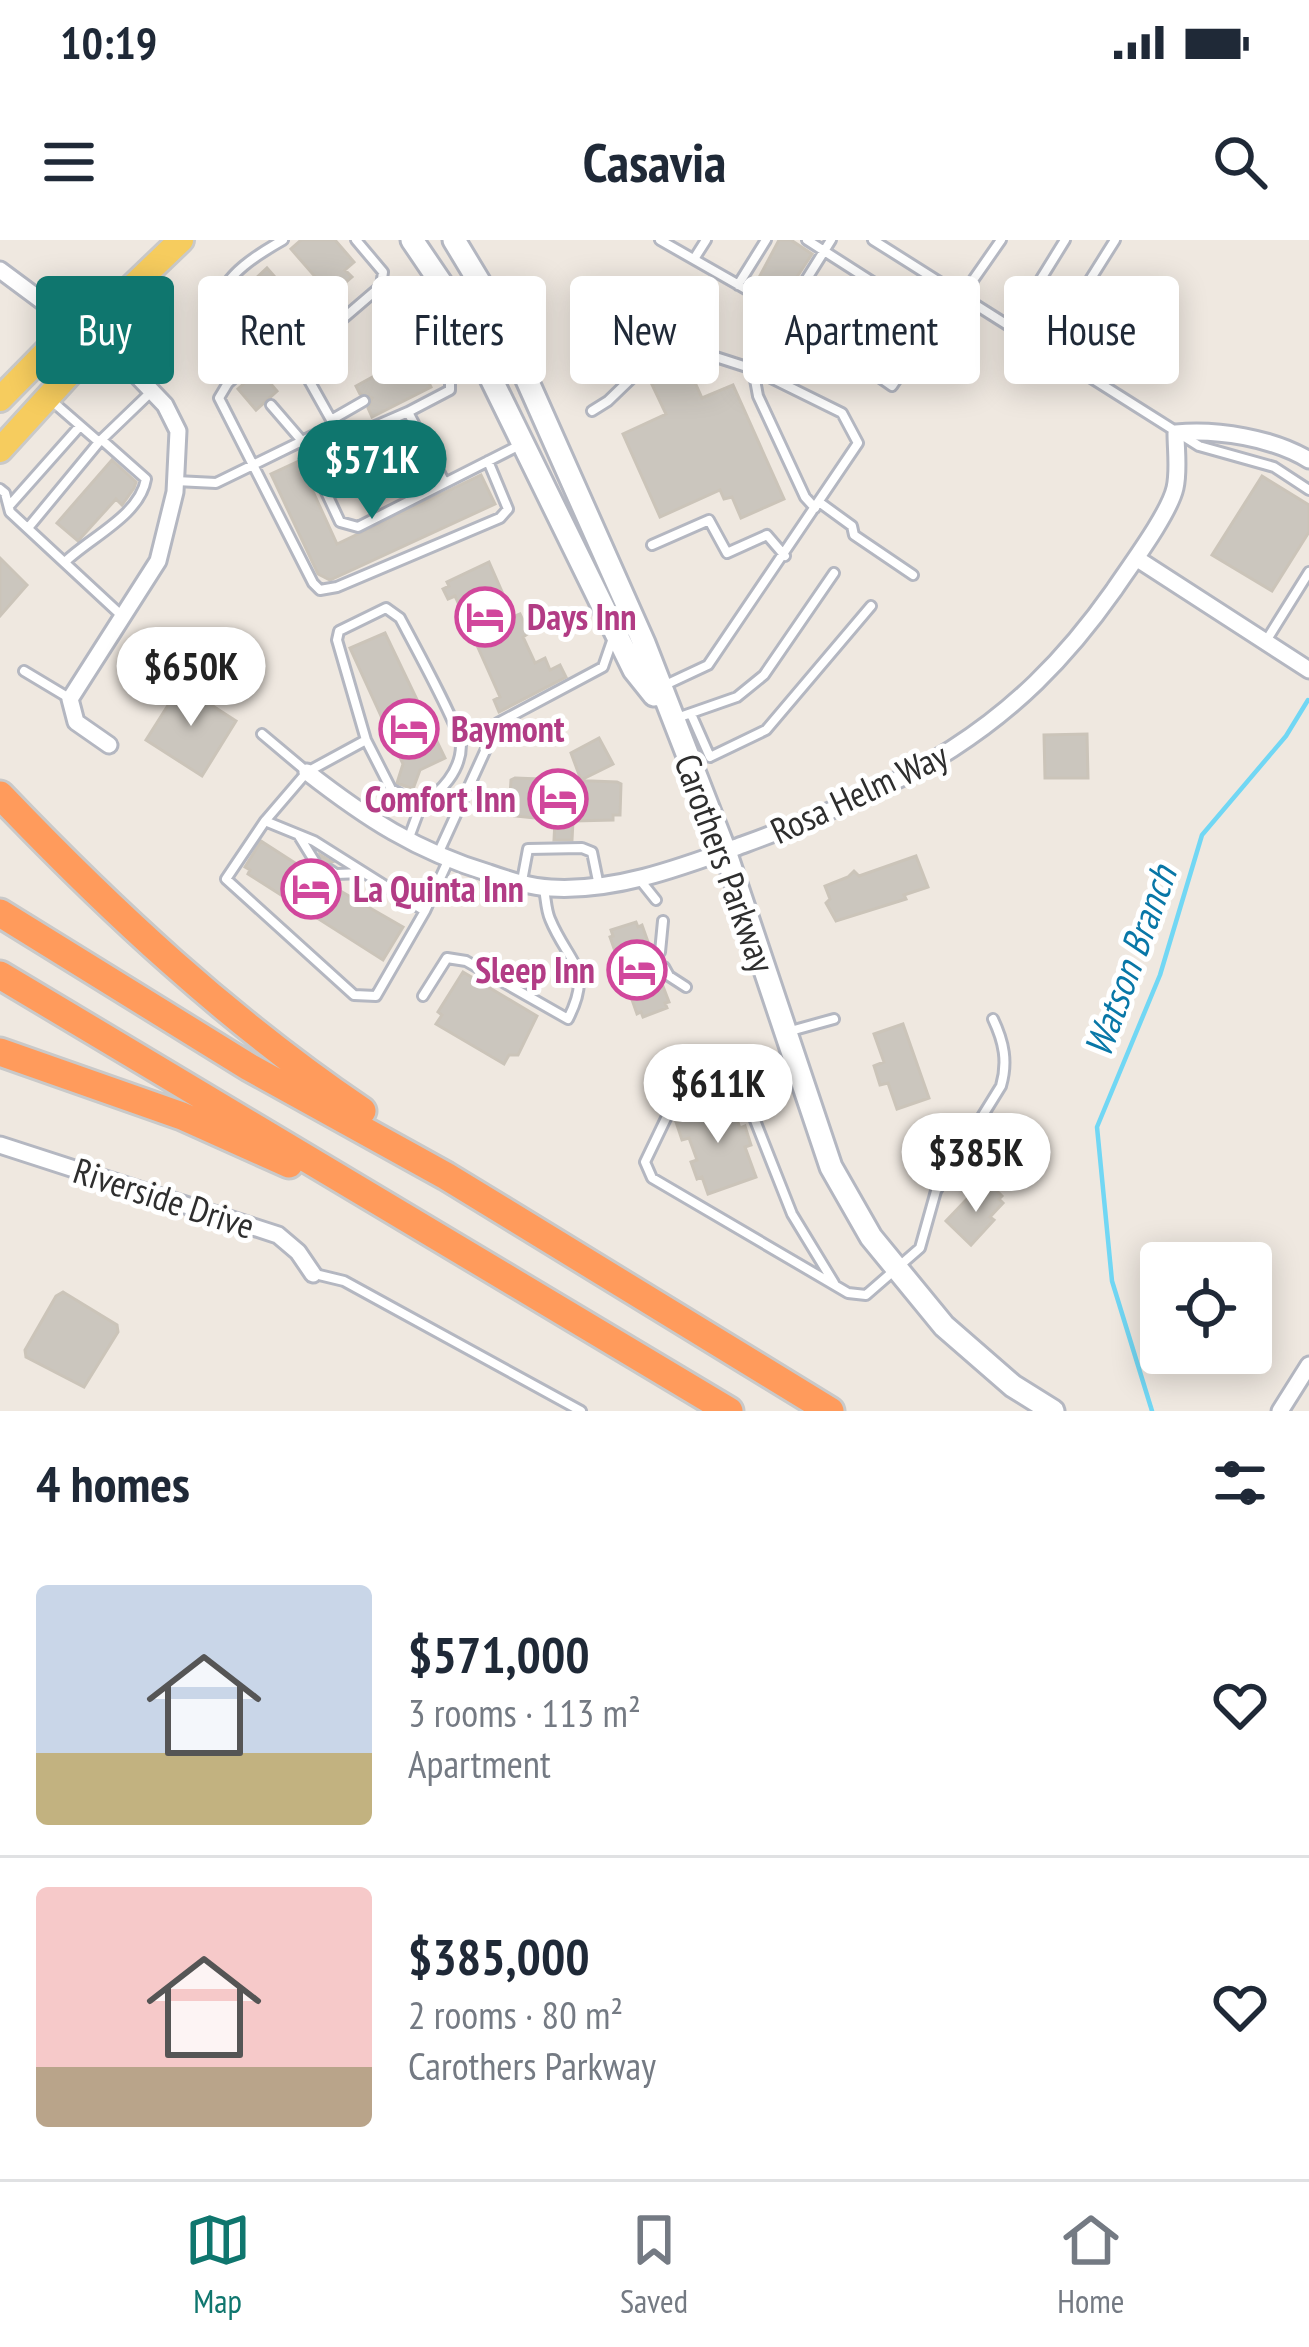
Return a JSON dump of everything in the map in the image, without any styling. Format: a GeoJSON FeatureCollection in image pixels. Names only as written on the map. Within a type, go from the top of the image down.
{"type":"FeatureCollection","features":[{"type":"Feature","properties":{"kind":"highway"},"geometry":{"type":"LineString","coordinates":[[0,795],[161,953],[306,1073],[446,1176]]}},
{"type":"Feature","properties":{"kind":"highway"},"geometry":{"type":"LineString","coordinates":[[0,914],[249,1066],[446,1176],[830,1411]]}},
{"type":"Feature","properties":{"kind":"highway"},"geometry":{"type":"LineString","coordinates":[[0,975],[729,1411]]}},
{"type":"Feature","properties":{"kind":"highway"},"geometry":{"type":"LineString","coordinates":[[0,1052],[182,1116],[402,1215]]}},
{"type":"Feature","properties":{"kind":"main road"},"geometry":{"type":"LineString","coordinates":[[144,276],[181,240]]}},
{"type":"Feature","properties":{"kind":"main road","name":"Carothers Parkway"},"geometry":{"type":"LineString","coordinates":[[412,240],[452,299],[634,670],[682,717]]}},
{"type":"Feature","properties":{"kind":"main road","name":"Carothers Parkway"},"geometry":{"type":"LineString","coordinates":[[454,240],[495,308],[644,644],[658,688],[682,717],[832,1167],[871,1238],[944,1326],[986,1364],[1053,1411]]}},
{"type":"Feature","properties":{"kind":"main road"},"geometry":{"type":"LineString","coordinates":[[3,389],[36,360]]}},
{"type":"Feature","properties":{"kind":"main road"},"geometry":{"type":"LineString","coordinates":[[0,450],[61,384]]}},
{"type":"Feature","properties":{"kind":"main road"},"geometry":{"type":"LineString","coordinates":[[523,443],[550,429]]}},
{"type":"Feature","properties":{"kind":"street"},"geometry":{"type":"LineString","coordinates":[[0,270],[36,296]]}},
{"type":"Feature","properties":{"kind":"street"},"geometry":{"type":"LineString","coordinates":[[110,745],[76,722],[70,699],[158,561],[176,482],[178,431],[147,384]]}},
{"type":"Feature","properties":{"kind":"street"},"geometry":{"type":"LineString","coordinates":[[1176,433],[1207,430],[1295,451],[1309,460]]}},
{"type":"Feature","properties":{"kind":"street","name":"Rosa Helm Way"},"geometry":{"type":"LineString","coordinates":[[307,772],[407,842],[443,858],[544,888],[639,879],[877,792],[960,747],[1018,703],[1082,635],[1136,558],[1175,489],[1176,433]]}},
{"type":"Feature","properties":{"kind":"street"},"geometry":{"type":"LineString","coordinates":[[1136,558],[1309,670]]}},
{"type":"Feature","properties":{"kind":"street","name":"Riverside Drive"},"geometry":{"type":"LineString","coordinates":[[0,1145],[278,1235],[313,1274]]}},
{"type":"Feature","properties":{"kind":"street"},"geometry":{"type":"LineString","coordinates":[[1280,1411],[1309,1365]]}},
{"type":"Feature","properties":{"kind":"lane"},"geometry":{"type":"LineString","coordinates":[[234,276],[283,240]]}},
{"type":"Feature","properties":{"kind":"lane"},"geometry":{"type":"LineString","coordinates":[[348,314],[384,278],[356,240]]}},
{"type":"Feature","properties":{"kind":"lane"},"geometry":{"type":"LineString","coordinates":[[660,240],[743,288]]}},
{"type":"Feature","properties":{"kind":"lane"},"geometry":{"type":"LineString","coordinates":[[694,260],[706,240]]}},
{"type":"Feature","properties":{"kind":"lane"},"geometry":{"type":"LineString","coordinates":[[738,285],[766,240]]}},
{"type":"Feature","properties":{"kind":"lane"},"geometry":{"type":"LineString","coordinates":[[807,240],[863,276]]}},
{"type":"Feature","properties":{"kind":"lane"},"geometry":{"type":"LineString","coordinates":[[808,276],[831,240]]}},
{"type":"Feature","properties":{"kind":"lane"},"geometry":{"type":"LineString","coordinates":[[873,240],[930,276]]}},
{"type":"Feature","properties":{"kind":"lane"},"geometry":{"type":"LineString","coordinates":[[976,276],[1001,240]]}},
{"type":"Feature","properties":{"kind":"lane"},"geometry":{"type":"LineString","coordinates":[[1043,276],[1065,240]]}},
{"type":"Feature","properties":{"kind":"lane"},"geometry":{"type":"LineString","coordinates":[[1092,276],[1115,240]]}},
{"type":"Feature","properties":{"kind":"lane"},"geometry":{"type":"LineString","coordinates":[[592,411],[668,342],[743,366]]}},
{"type":"Feature","properties":{"kind":"lane"},"geometry":{"type":"LineString","coordinates":[[227,384],[219,398],[320,590],[500,518],[508,509],[507,500],[488,461]]}},
{"type":"Feature","properties":{"kind":"lane"},"geometry":{"type":"LineString","coordinates":[[311,384],[343,440],[450,390],[450,384]]}},
{"type":"Feature","properties":{"kind":"lane"},"geometry":{"type":"LineString","coordinates":[[755,384],[805,497],[852,526],[854,535],[914,575]]}},
{"type":"Feature","properties":{"kind":"lane"},"geometry":{"type":"LineString","coordinates":[[658,688],[708,665],[858,443],[842,413],[783,384]]}},
{"type":"Feature","properties":{"kind":"lane"},"geometry":{"type":"LineString","coordinates":[[1099,384],[1199,446],[1274,467],[1309,490]]}},
{"type":"Feature","properties":{"kind":"lane"},"geometry":{"type":"LineString","coordinates":[[28,528],[100,441],[153,389]]}},
{"type":"Feature","properties":{"kind":"lane"},"geometry":{"type":"LineString","coordinates":[[48,398],[146,479],[146,486],[121,518],[66,561]]}},
{"type":"Feature","properties":{"kind":"lane"},"geometry":{"type":"LineString","coordinates":[[176,482],[216,483],[302,441],[364,401]]}},
{"type":"Feature","properties":{"kind":"lane"},"geometry":{"type":"LineString","coordinates":[[272,405],[302,441],[340,522],[358,527],[523,443]]}},
{"type":"Feature","properties":{"kind":"lane"},"geometry":{"type":"LineString","coordinates":[[407,412],[445,483]]}},
{"type":"Feature","properties":{"kind":"lane"},"geometry":{"type":"LineString","coordinates":[[8,507],[80,426]]}},
{"type":"Feature","properties":{"kind":"lane"},"geometry":{"type":"LineString","coordinates":[[0,489],[8,507],[28,528],[122,616]]}},
{"type":"Feature","properties":{"kind":"lane"},"geometry":{"type":"LineString","coordinates":[[652,544],[709,520],[728,553],[767,536],[785,556]]}},
{"type":"Feature","properties":{"kind":"lane"},"geometry":{"type":"LineString","coordinates":[[1266,641],[1309,572]]}},
{"type":"Feature","properties":{"kind":"lane"},"geometry":{"type":"LineString","coordinates":[[833,573],[764,675],[737,697],[682,717],[710,757],[766,730],[871,607]]}},
{"type":"Feature","properties":{"kind":"lane"},"geometry":{"type":"LineString","coordinates":[[407,842],[421,806],[438,794],[454,772],[461,743],[400,618],[386,608],[339,631],[337,640],[366,740],[392,789],[421,806]]}},
{"type":"Feature","properties":{"kind":"lane"},"geometry":{"type":"LineString","coordinates":[[366,740],[307,772],[265,821],[226,879],[354,995],[376,996],[425,911],[498,723],[603,667],[615,631]]}},
{"type":"Feature","properties":{"kind":"lane"},"geometry":{"type":"LineString","coordinates":[[24,671],[70,699]]}},
{"type":"Feature","properties":{"kind":"lane"},"geometry":{"type":"LineString","coordinates":[[262,734],[307,772]]}},
{"type":"Feature","properties":{"kind":"lane"},"geometry":{"type":"LineString","coordinates":[[265,821],[298,835],[425,911]]}},
{"type":"Feature","properties":{"kind":"lane"},"geometry":{"type":"LineString","coordinates":[[298,835],[315,862]]}},
{"type":"Feature","properties":{"kind":"lane"},"geometry":{"type":"LineString","coordinates":[[522,883],[528,849],[582,848],[592,852],[599,886]]}},
{"type":"Feature","properties":{"kind":"lane"},"geometry":{"type":"LineString","coordinates":[[330,870],[364,873]]}},
{"type":"Feature","properties":{"kind":"lane"},"geometry":{"type":"LineString","coordinates":[[639,879],[656,900]]}},
{"type":"Feature","properties":{"kind":"lane"},"geometry":{"type":"LineString","coordinates":[[424,996],[447,958],[466,961],[568,1019],[580,995],[580,969],[549,917],[544,888]]}},
{"type":"Feature","properties":{"kind":"lane"},"geometry":{"type":"LineString","coordinates":[[660,952],[663,921]]}},
{"type":"Feature","properties":{"kind":"lane"},"geometry":{"type":"LineString","coordinates":[[664,967],[686,988]]}},
{"type":"Feature","properties":{"kind":"lane"},"geometry":{"type":"LineString","coordinates":[[786,1033],[835,1019]]}},
{"type":"Feature","properties":{"kind":"lane"},"geometry":{"type":"LineString","coordinates":[[798,1070],[670,1110],[658,1130],[646,1170],[652,1178],[835,1286],[856,1296],[866,1295],[920,1248],[936,1191],[1001,1086],[1006,1062],[993,1019]]}},
{"type":"Feature","properties":{"kind":"lane"},"geometry":{"type":"LineString","coordinates":[[743,1090],[791,1214],[835,1286]]}},
{"type":"Feature","properties":{"kind":"lane"},"geometry":{"type":"LineString","coordinates":[[313,1274],[344,1281],[581,1411]]}},
{"type":"Feature","properties":{"kind":"building"},"geometry":{"type":"Polygon","coordinates":[[[301,240],[335,240],[354,262],[345,270],[352,277],[314,276],[291,249],[301,240]]]}},
{"type":"Feature","properties":{"kind":"building"},"geometry":{"type":"Polygon","coordinates":[[[779,240],[791,240],[812,254],[798,276],[760,276],[779,240]]]}},
{"type":"Feature","properties":{"kind":"building"},"geometry":{"type":"Polygon","coordinates":[[[372,377],[372,384],[431,387],[372,417],[368,408],[372,398],[360,394],[356,386],[372,377]]]}},
{"type":"Feature","properties":{"kind":"building"},"geometry":{"type":"Polygon","coordinates":[[[244,384],[271,384],[277,391],[256,410],[238,389],[244,384]]]}},
{"type":"Feature","properties":{"kind":"building"},"geometry":{"type":"Polygon","coordinates":[[[652,384],[696,384],[702,398],[733,385],[784,499],[741,518],[732,497],[724,499],[720,490],[660,517],[623,434],[666,414],[652,384]]]}},
{"type":"Feature","properties":{"kind":"building"},"geometry":{"type":"Polygon","coordinates":[[[112,460],[136,482],[134,488],[122,505],[116,499],[78,541],[57,523],[112,460]]]}},
{"type":"Feature","properties":{"kind":"building"},"geometry":{"type":"Polygon","coordinates":[[[299,461],[337,544],[481,475],[495,504],[330,580],[318,574],[271,474],[299,461]]]}},
{"type":"Feature","properties":{"kind":"building"},"geometry":{"type":"Polygon","coordinates":[[[1262,476],[1309,505],[1309,532],[1272,591],[1212,555],[1262,476]]]}},
{"type":"Feature","properties":{"kind":"building"},"geometry":{"type":"Polygon","coordinates":[[[0,558],[27,585],[0,616],[0,558]]]}},
{"type":"Feature","properties":{"kind":"building"},"geometry":{"type":"Polygon","coordinates":[[[489,562],[513,617],[520,614],[529,633],[523,637],[535,663],[545,658],[550,670],[560,665],[566,677],[499,712],[494,700],[500,697],[455,596],[448,599],[443,589],[449,586],[447,582],[489,562]]]}},
{"type":"Feature","properties":{"kind":"building","name":"Baymont"},"geometry":{"type":"Polygon","coordinates":[[[385,633],[445,758],[420,770],[413,789],[397,783],[403,764],[350,648],[385,633]]]}},
{"type":"Feature","properties":{"kind":"building"},"geometry":{"type":"Polygon","coordinates":[[[184,680],[205,693],[202,699],[236,721],[202,776],[146,740],[184,680]]]}},
{"type":"Feature","properties":{"kind":"building"},"geometry":{"type":"Polygon","coordinates":[[[1087,734],[1088,778],[1045,778],[1044,735],[1087,734]]]}},
{"type":"Feature","properties":{"kind":"building"},"geometry":{"type":"Polygon","coordinates":[[[599,738],[613,764],[581,780],[571,753],[599,738]]]}},
{"type":"Feature","properties":{"kind":"building"},"geometry":{"type":"Polygon","coordinates":[[[515,778],[617,782],[621,784],[620,815],[613,815],[613,820],[573,821],[572,840],[554,840],[555,820],[509,812],[515,778]]]}},
{"type":"Feature","properties":{"kind":"building"},"geometry":{"type":"Polygon","coordinates":[[[261,841],[309,872],[322,867],[320,855],[332,862],[323,866],[323,881],[403,927],[383,960],[248,874],[245,867],[261,841]]]}},
{"type":"Feature","properties":{"kind":"building"},"geometry":{"type":"Polygon","coordinates":[[[916,856],[928,887],[904,895],[906,899],[836,921],[826,903],[830,899],[825,886],[854,871],[859,876],[916,856]]]}},
{"type":"Feature","properties":{"kind":"building"},"geometry":{"type":"Polygon","coordinates":[[[636,922],[642,925],[653,956],[660,960],[656,968],[669,1002],[667,1008],[643,1017],[637,1014],[610,937],[611,930],[636,922]]]}},
{"type":"Feature","properties":{"kind":"building"},"geometry":{"type":"Polygon","coordinates":[[[463,972],[537,1016],[518,1055],[509,1055],[504,1064],[436,1024],[442,1015],[438,1012],[463,972]]]}},
{"type":"Feature","properties":{"kind":"building"},"geometry":{"type":"Polygon","coordinates":[[[903,1024],[929,1098],[897,1109],[888,1083],[880,1085],[874,1066],[884,1062],[874,1034],[903,1024]]]}},
{"type":"Feature","properties":{"kind":"building"},"geometry":{"type":"Polygon","coordinates":[[[730,1100],[740,1128],[745,1126],[751,1145],[745,1147],[756,1177],[708,1194],[691,1162],[697,1160],[689,1138],[682,1140],[676,1122],[682,1120],[680,1116],[730,1100]]]}},
{"type":"Feature","properties":{"kind":"building"},"geometry":{"type":"Polygon","coordinates":[[[985,1187],[989,1191],[993,1187],[1003,1203],[971,1245],[946,1221],[985,1187]]]}},
{"type":"Feature","properties":{"kind":"building"},"geometry":{"type":"Polygon","coordinates":[[[63,1292],[117,1325],[118,1332],[84,1387],[26,1357],[25,1350],[56,1296],[63,1292]]]}},
{"type":"Feature","properties":{"kind":"waterway","name":"Watson Branch"},"geometry":{"type":"LineString","coordinates":[[1152,1411],[1112,1281],[1097,1127],[1160,975],[1202,835],[1286,736],[1308,700]]}},
{"type":"Feature","properties":{"kind":"place","name":"Days Inn"},"geometry":{"type":"Point","coordinates":[485,617]}},
{"type":"Feature","properties":{"kind":"place","name":"Baymont"},"geometry":{"type":"Point","coordinates":[409,729]}},
{"type":"Feature","properties":{"kind":"place","name":"Comfort Inn"},"geometry":{"type":"Point","coordinates":[558,799]}},
{"type":"Feature","properties":{"kind":"place","name":"La Quinta Inn"},"geometry":{"type":"Point","coordinates":[311,889]}},
{"type":"Feature","properties":{"kind":"place","name":"Sleep Inn"},"geometry":{"type":"Point","coordinates":[637,970]}}]}
